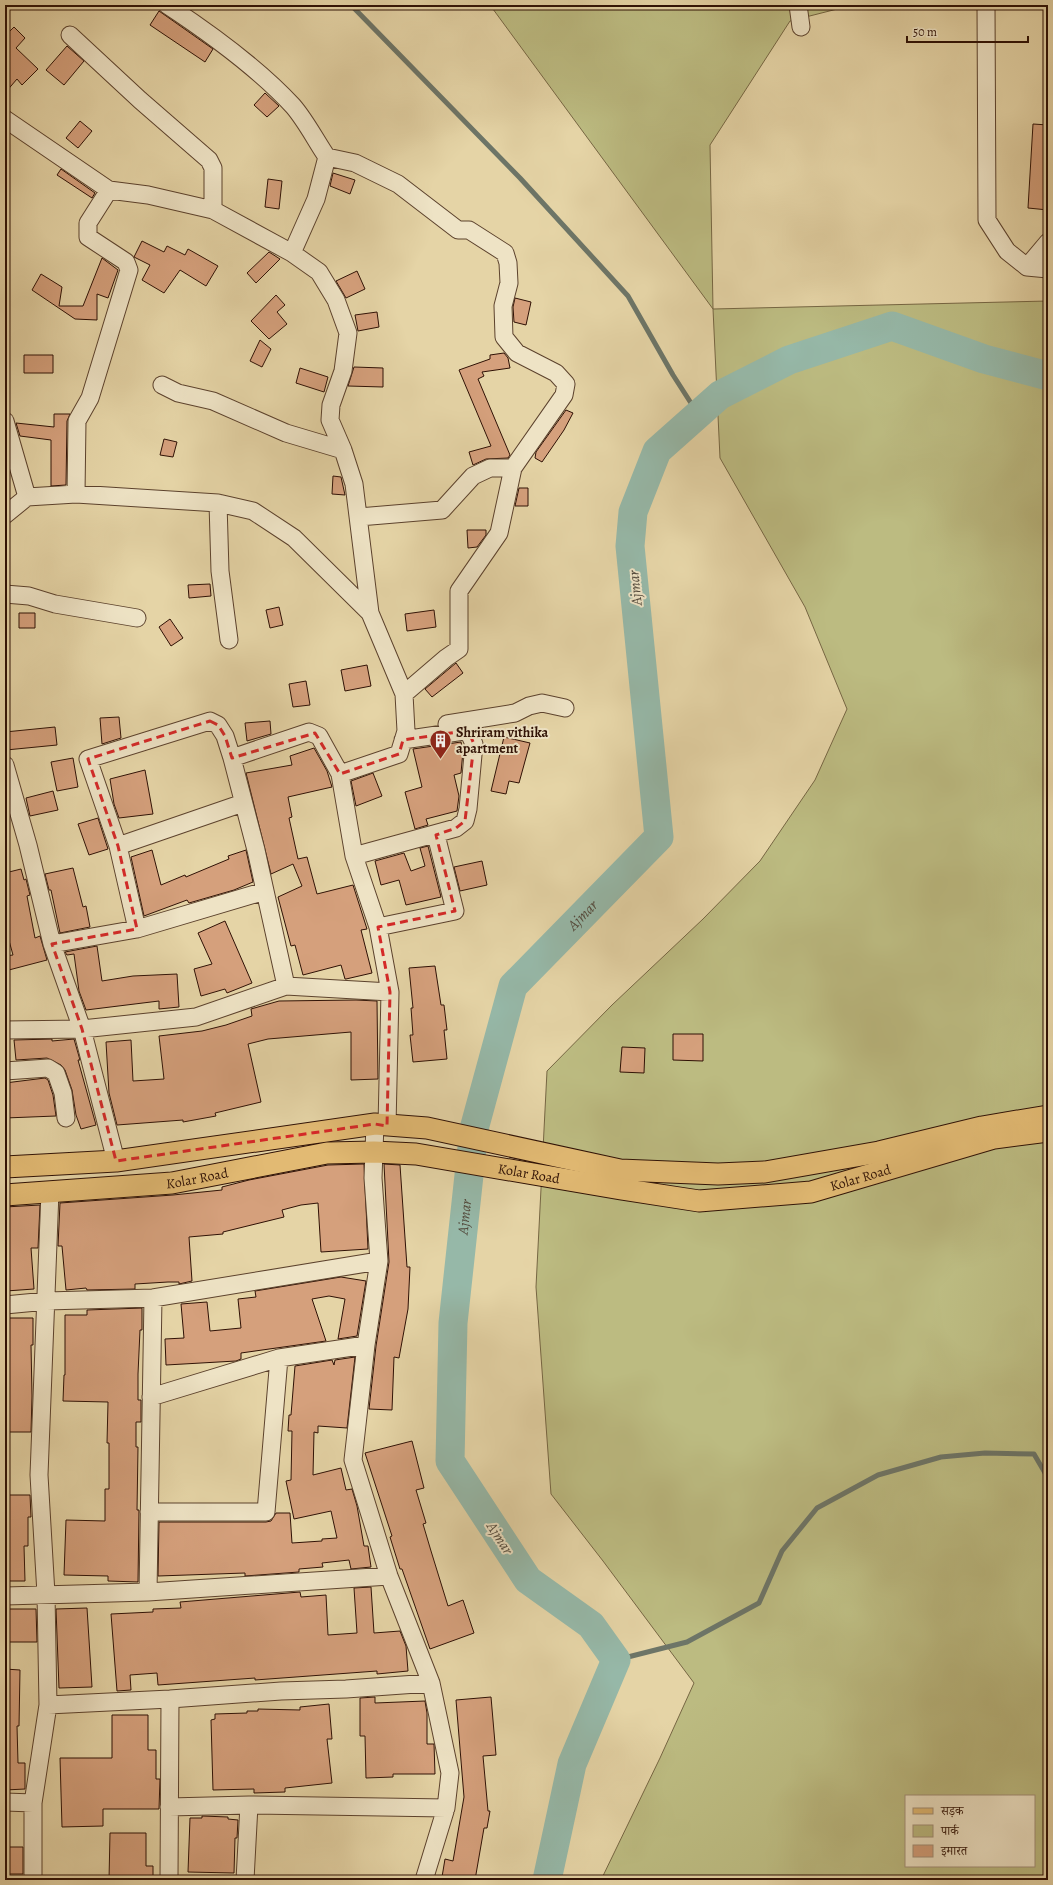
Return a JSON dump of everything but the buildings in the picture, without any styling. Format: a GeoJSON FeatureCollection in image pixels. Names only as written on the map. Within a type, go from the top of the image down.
{"type":"FeatureCollection","features":[{"type":"Feature","properties":{"kind":"main road","name":"Kolar Road"},"geometry":{"type":"LineString","coordinates":[[5,1195],[172,1184],[327,1154],[374,1152],[416,1154],[621,1180],[765,1172],[879,1152],[982,1127],[1048,1116]]}},
{"type":"Feature","properties":{"kind":"main road","name":"Kolar Road"},"geometry":{"type":"LineString","coordinates":[[5,1167],[116,1161],[381,1125],[427,1128],[699,1201],[811,1192],[994,1138],[1048,1131]]}},
{"type":"Feature","properties":{"kind":"street"},"geometry":{"type":"LineString","coordinates":[[167,5],[201,28],[271,85],[294,107],[327,157],[354,163],[398,184],[458,230],[469,230],[505,252],[508,263],[509,283],[504,306],[504,337],[517,353],[556,373],[566,384],[564,395],[513,468],[499,533],[459,591],[459,650],[446,658],[404,694]]}},
{"type":"Feature","properties":{"kind":"street"},"geometry":{"type":"LineString","coordinates":[[798,5],[801,27]]}},
{"type":"Feature","properties":{"kind":"street"},"geometry":{"type":"LineString","coordinates":[[986,5],[987,220],[1007,251],[1027,267],[1048,270]]}},
{"type":"Feature","properties":{"kind":"street"},"geometry":{"type":"LineString","coordinates":[[70,34],[140,100],[209,160],[213,168],[213,210]]}},
{"type":"Feature","properties":{"kind":"street"},"geometry":{"type":"LineString","coordinates":[[5,119],[109,190],[148,195],[213,210],[292,253],[319,272],[336,300],[348,333],[343,371],[331,405],[330,420],[343,450],[354,484],[370,613],[404,694],[404,736],[398,754],[340,774]]}},
{"type":"Feature","properties":{"kind":"street"},"geometry":{"type":"LineString","coordinates":[[292,253],[316,199],[327,157]]}},
{"type":"Feature","properties":{"kind":"street"},"geometry":{"type":"LineString","coordinates":[[76,494],[77,421],[90,398],[129,270],[126,262],[88,236],[88,223],[109,190]]}},
{"type":"Feature","properties":{"kind":"street"},"geometry":{"type":"LineString","coordinates":[[1027,267],[1048,242]]}},
{"type":"Feature","properties":{"kind":"street"},"geometry":{"type":"LineString","coordinates":[[162,385],[178,393],[213,400],[286,434],[343,450]]}},
{"type":"Feature","properties":{"kind":"street"},"geometry":{"type":"LineString","coordinates":[[5,421],[27,497]]}},
{"type":"Feature","properties":{"kind":"street"},"geometry":{"type":"LineString","coordinates":[[359,517],[442,510],[473,476],[490,468],[513,468]]}},
{"type":"Feature","properties":{"kind":"street"},"geometry":{"type":"LineString","coordinates":[[5,515],[27,497],[76,494],[218,503],[253,511],[294,538],[370,613]]}},
{"type":"Feature","properties":{"kind":"street"},"geometry":{"type":"LineString","coordinates":[[218,503],[220,571],[229,640]]}},
{"type":"Feature","properties":{"kind":"street"},"geometry":{"type":"LineString","coordinates":[[5,594],[29,596],[55,604],[137,618]]}},
{"type":"Feature","properties":{"kind":"street"},"geometry":{"type":"LineString","coordinates":[[404,736],[515,713],[529,706],[542,703],[565,708]]}},
{"type":"Feature","properties":{"kind":"street"},"geometry":{"type":"LineString","coordinates":[[137,929],[118,846],[88,759],[210,722],[218,725],[225,736],[232,758],[265,891],[286,986]]}},
{"type":"Feature","properties":{"kind":"street"},"geometry":{"type":"LineString","coordinates":[[354,856],[456,828],[465,821],[468,809],[474,744],[470,734],[464,731],[404,736]]}},
{"type":"Feature","properties":{"kind":"street"},"geometry":{"type":"LineString","coordinates":[[232,758],[309,732],[315,733],[319,736],[340,774],[354,856],[378,927],[390,992],[381,1125],[374,1152],[372,1178],[379,1261],[366,1345],[353,1460],[389,1576],[431,1683],[450,1773],[446,1808],[424,1880]]}},
{"type":"Feature","properties":{"kind":"street"},"geometry":{"type":"LineString","coordinates":[[5,765],[28,845],[52,944],[82,1029],[116,1161]]}},
{"type":"Feature","properties":{"kind":"street"},"geometry":{"type":"LineString","coordinates":[[118,846],[243,803]]}},
{"type":"Feature","properties":{"kind":"street"},"geometry":{"type":"LineString","coordinates":[[378,927],[455,911],[436,834]]}},
{"type":"Feature","properties":{"kind":"street"},"geometry":{"type":"LineString","coordinates":[[52,944],[137,929],[265,891]]}},
{"type":"Feature","properties":{"kind":"street"},"geometry":{"type":"LineString","coordinates":[[5,1030],[82,1029],[196,1016],[286,986],[390,992]]}},
{"type":"Feature","properties":{"kind":"street"},"geometry":{"type":"LineString","coordinates":[[5,1071],[48,1068],[56,1073],[63,1093],[66,1118]]}},
{"type":"Feature","properties":{"kind":"street"},"geometry":{"type":"LineString","coordinates":[[33,1880],[33,1803],[48,1705],[46,1594],[39,1475],[47,1301],[50,1192]]}},
{"type":"Feature","properties":{"kind":"street"},"geometry":{"type":"LineString","coordinates":[[5,1305],[47,1301],[153,1298],[379,1261]]}},
{"type":"Feature","properties":{"kind":"street"},"geometry":{"type":"LineString","coordinates":[[148,1592],[153,1298]]}},
{"type":"Feature","properties":{"kind":"street"},"geometry":{"type":"LineString","coordinates":[[151,1397],[279,1358],[366,1345]]}},
{"type":"Feature","properties":{"kind":"street"},"geometry":{"type":"LineString","coordinates":[[149,1512],[266,1512],[279,1358]]}},
{"type":"Feature","properties":{"kind":"street"},"geometry":{"type":"LineString","coordinates":[[5,1596],[148,1592],[389,1576]]}},
{"type":"Feature","properties":{"kind":"street"},"geometry":{"type":"LineString","coordinates":[[48,1705],[431,1683]]}},
{"type":"Feature","properties":{"kind":"street"},"geometry":{"type":"LineString","coordinates":[[169,1880],[170,1699]]}},
{"type":"Feature","properties":{"kind":"street"},"geometry":{"type":"LineString","coordinates":[[5,1802],[33,1803]]}},
{"type":"Feature","properties":{"kind":"street"},"geometry":{"type":"LineString","coordinates":[[169,1807],[249,1805],[446,1808]]}},
{"type":"Feature","properties":{"kind":"street"},"geometry":{"type":"LineString","coordinates":[[245,1880],[249,1805]]}},
{"type":"Feature","properties":{"kind":"highlighted area"},"geometry":{"type":"Polygon","coordinates":[[[210,721],[218,725],[225,736],[232,758],[315,733],[340,774],[399,754],[403,740],[464,731],[470,735],[474,744],[465,821],[456,828],[436,835],[455,911],[378,927],[390,992],[387,1126],[375,1124],[116,1161],[82,1029],[52,944],[137,929],[118,846],[88,759],[210,721]]]}},
{"type":"Feature","properties":{"kind":"green space"},"geometry":{"type":"Polygon","coordinates":[[[490,5],[853,5],[790,21],[710,145],[713,309],[490,5]]]}},
{"type":"Feature","properties":{"kind":"green space"},"geometry":{"type":"Polygon","coordinates":[[[1048,301],[1048,1880],[601,1880],[660,1758],[694,1683],[551,1494],[536,1287],[547,1071],[612,1005],[703,919],[760,861],[815,780],[847,709],[805,607],[720,458],[713,309],[1048,301]]]}},
{"type":"Feature","properties":{"kind":"waterway"},"geometry":{"type":"LineString","coordinates":[[351,5],[520,178],[628,296],[673,375],[698,414]]}},
{"type":"Feature","properties":{"kind":"waterway","name":"Ajmar"},"geometry":{"type":"LineString","coordinates":[[547,1880],[572,1764],[616,1660],[591,1625],[528,1580],[450,1461],[453,1323],[474,1129],[513,986],[659,837],[630,546],[633,512],[657,451],[720,395],[789,360],[892,326],[984,359],[1048,376]]}},
{"type":"Feature","properties":{"kind":"waterway"},"geometry":{"type":"LineString","coordinates":[[616,1660],[687,1642],[759,1603],[782,1551],[817,1508],[878,1475],[941,1457],[985,1453],[1034,1454],[1048,1478]]}},
{"type":"Feature","properties":{"kind":"place","name":"Shriram vithika apartment"},"geometry":{"type":"Point","coordinates":[441,760]}}]}
